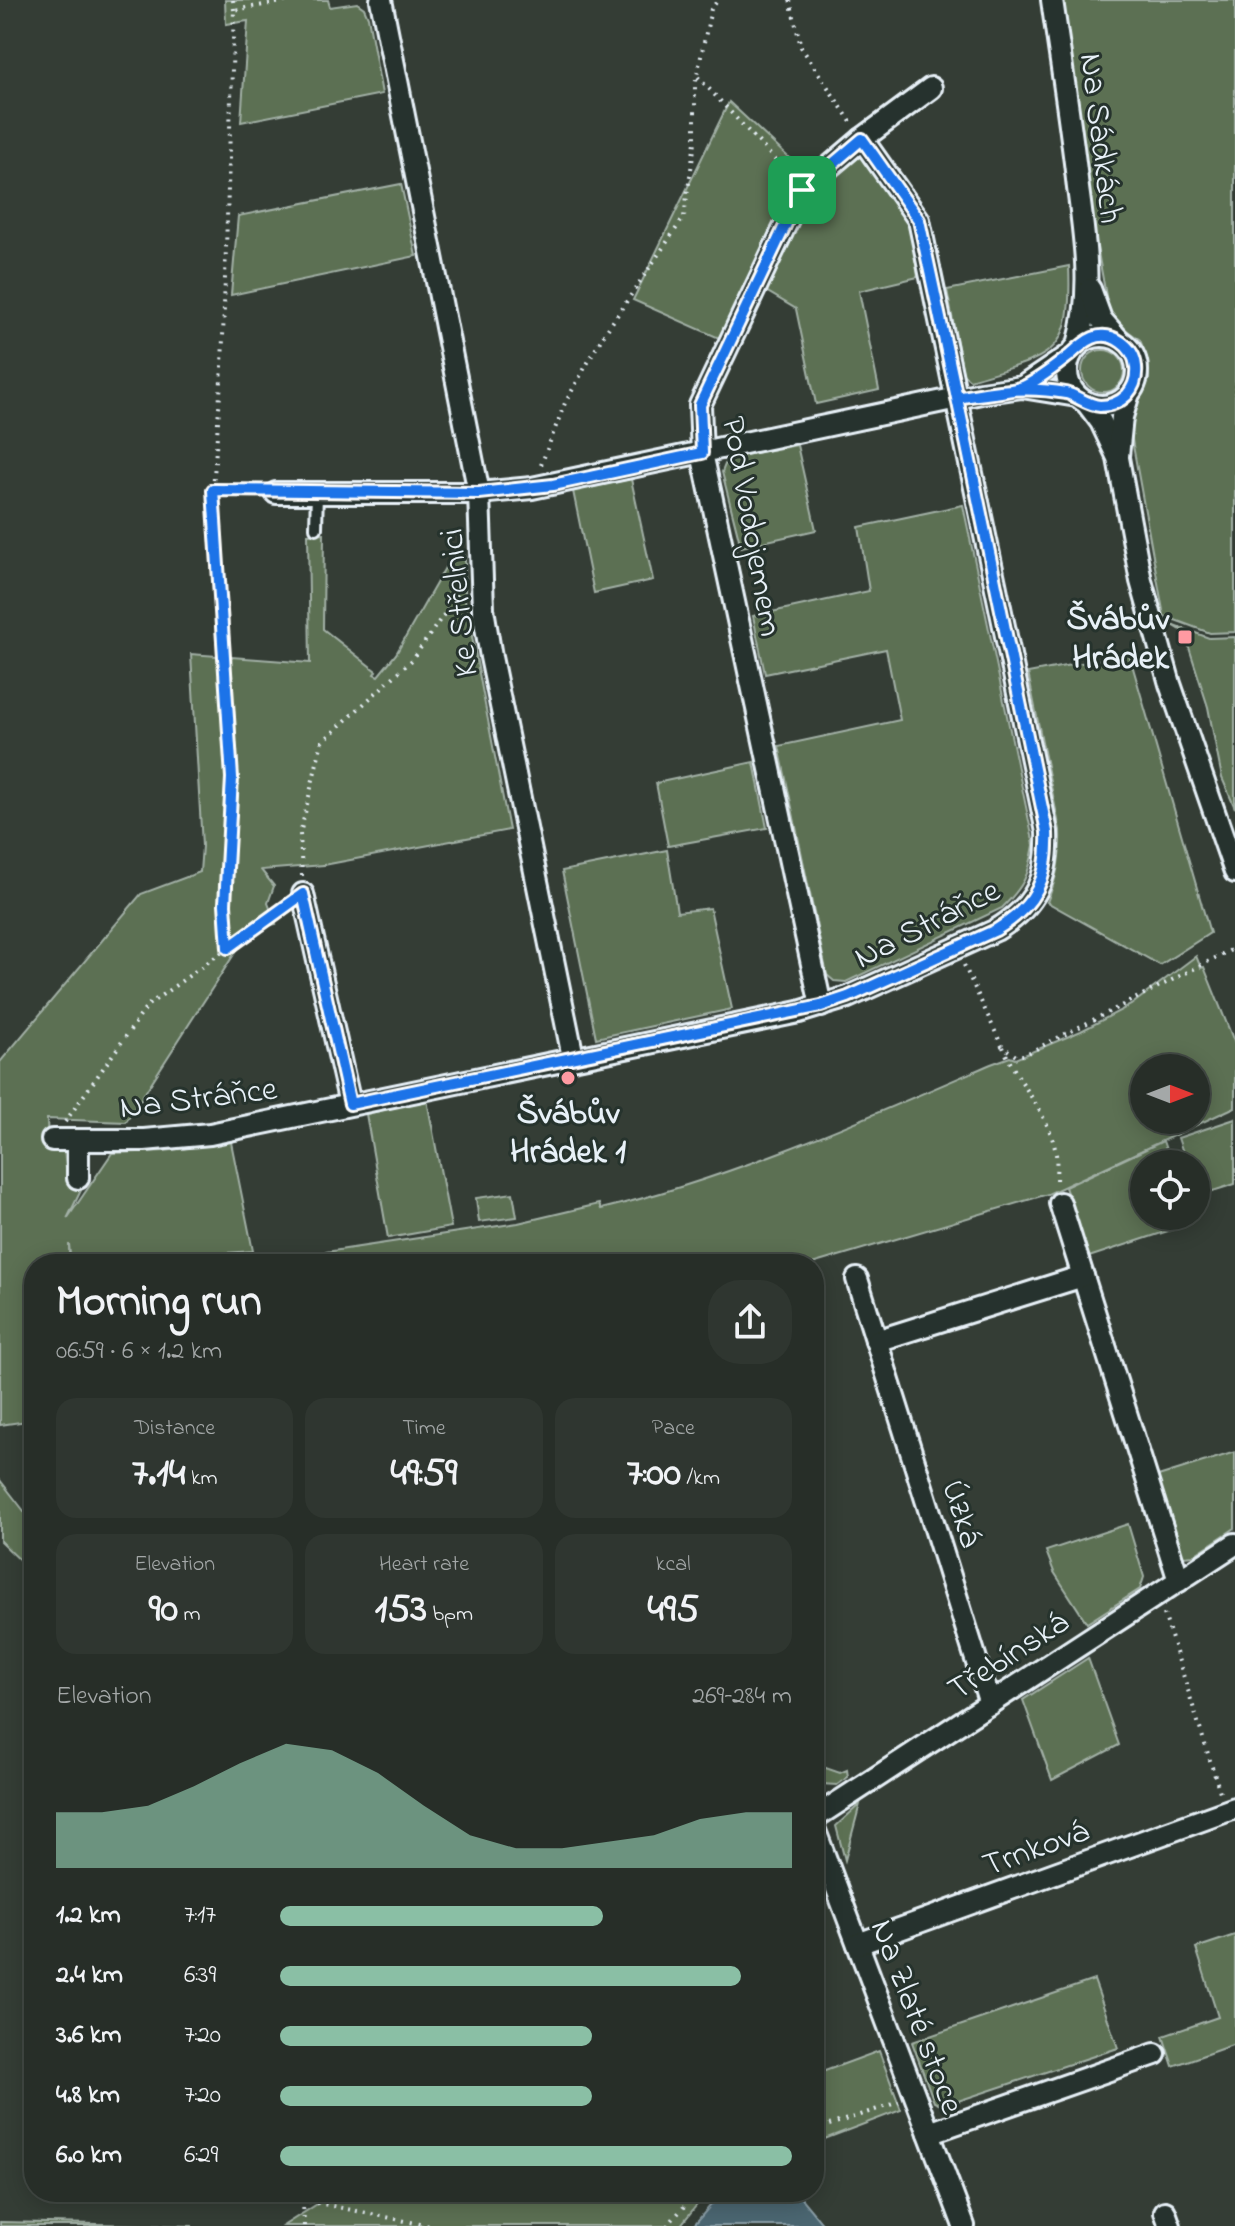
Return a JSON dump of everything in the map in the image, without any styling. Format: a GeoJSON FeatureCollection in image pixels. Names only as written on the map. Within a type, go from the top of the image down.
{"type":"FeatureCollection","features":[{"type":"Feature","properties":{"kind":"street","name":"Ke Střelnici"},"geometry":{"type":"LineString","coordinates":[[381,0],[479,493],[483,609],[491,657],[573,1057]]}},
{"type":"Feature","properties":{"kind":"street","name":"Na Sádkách"},"geometry":{"type":"LineString","coordinates":[[1052,0],[1075,161],[1088,286],[1084,322],[1074,349]]}},
{"type":"Feature","properties":{"kind":"street","name":"Pod Vodojemem"},"geometry":{"type":"LineString","coordinates":[[821,1006],[702,453],[700,405],[802,190],[862,139],[931,88]]}},
{"type":"Feature","properties":{"kind":"street","name":"Na Stráňce"},"geometry":{"type":"LineString","coordinates":[[52,1140],[144,1140],[210,1134],[821,1006],[848,997],[996,930],[1019,913],[1039,889],[1048,853],[1047,832],[919,220],[862,139]]}},
{"type":"Feature","properties":{"kind":"street","name":"Na Sádkách"},"geometry":{"type":"LineString","coordinates":[[1088,286],[1101,319],[1120,341]]}},
{"type":"Feature","properties":{"kind":"street"},"geometry":{"type":"LineString","coordinates":[[1022,387],[1097,336],[1109,336],[1120,341],[1129,349],[1137,371],[1122,417],[1118,458]]}},
{"type":"Feature","properties":{"kind":"street"},"geometry":{"type":"LineString","coordinates":[[1074,349],[1066,375],[1101,422],[1118,458],[1141,581],[1166,672],[1235,872]]}},
{"type":"Feature","properties":{"kind":"street"},"geometry":{"type":"LineString","coordinates":[[276,493],[479,493],[532,488],[1022,387],[1110,405],[1129,393]]}},
{"type":"Feature","properties":{"kind":"street"},"geometry":{"type":"LineString","coordinates":[[303,894],[350,1104]]}},
{"type":"Feature","properties":{"kind":"street"},"geometry":{"type":"LineString","coordinates":[[78,1140],[78,1178]]}},
{"type":"Feature","properties":{"kind":"street"},"geometry":{"type":"LineString","coordinates":[[1060,1203],[1179,1581]]}},
{"type":"Feature","properties":{"kind":"street"},"geometry":{"type":"LineString","coordinates":[[876,1341],[1083,1276]]}},
{"type":"Feature","properties":{"kind":"street","name":"Úzká"},"geometry":{"type":"LineString","coordinates":[[857,1279],[990,1704]]}},
{"type":"Feature","properties":{"kind":"street","name":"Třebínská"},"geometry":{"type":"LineString","coordinates":[[824,1812],[1235,1544]]}},
{"type":"Feature","properties":{"kind":"street","name":"Trnková"},"geometry":{"type":"LineString","coordinates":[[858,1944],[1229,1805]]}},
{"type":"Feature","properties":{"kind":"street","name":"Na Zlaté stoce"},"geometry":{"type":"LineString","coordinates":[[824,1854],[964,2226]]}},
{"type":"Feature","properties":{"kind":"street"},"geometry":{"type":"LineString","coordinates":[[929,2133],[1155,2054]]}},
{"type":"Feature","properties":{"kind":"lane"},"geometry":{"type":"LineString","coordinates":[[316,528],[317,493]]}},
{"type":"Feature","properties":{"kind":"path"},"geometry":{"type":"LineString","coordinates":[[228,948],[225,904],[232,778],[213,490],[222,367],[233,0]]}},
{"type":"Feature","properties":{"kind":"path"},"geometry":{"type":"LineString","coordinates":[[234,10],[294,0]]}},
{"type":"Feature","properties":{"kind":"path"},"geometry":{"type":"LineString","coordinates":[[532,488],[565,403],[603,336],[684,217],[695,142],[697,76],[711,9],[718,0]]}},
{"type":"Feature","properties":{"kind":"path"},"geometry":{"type":"LineString","coordinates":[[790,0],[801,47],[862,139]]}},
{"type":"Feature","properties":{"kind":"path"},"geometry":{"type":"LineString","coordinates":[[697,76],[802,190]]}},
{"type":"Feature","properties":{"kind":"path"},"geometry":{"type":"LineString","coordinates":[[213,490],[276,493]]}},
{"type":"Feature","properties":{"kind":"path"},"geometry":{"type":"LineString","coordinates":[[52,1140],[148,1005],[303,894],[300,834],[322,742],[412,660],[482,561]]}},
{"type":"Feature","properties":{"kind":"path"},"geometry":{"type":"LineString","coordinates":[[956,948],[1012,1070],[1043,1116],[1056,1153],[1056,1185],[1060,1203]]}},
{"type":"Feature","properties":{"kind":"path"},"geometry":{"type":"LineString","coordinates":[[1002,1046],[1016,1056],[1024,1055],[1235,948]]}},
{"type":"Feature","properties":{"kind":"path"},"geometry":{"type":"LineString","coordinates":[[1157,1595],[1229,1805]]}},
{"type":"Feature","properties":{"kind":"path"},"geometry":{"type":"LineString","coordinates":[[824,2127],[915,2097]]}},
{"type":"Feature","properties":{"kind":"path"},"geometry":{"type":"LineString","coordinates":[[303,2202],[304,2226]]}},
{"type":"Feature","properties":{"kind":"path"},"geometry":{"type":"LineString","coordinates":[[313,2202],[430,2226]]}},
{"type":"Feature","properties":{"kind":"path"},"geometry":{"type":"LineString","coordinates":[[667,2226],[688,2202]]}},
{"type":"Feature","properties":{"kind":"green space"},"geometry":{"type":"Polygon","coordinates":[[[225,0],[328,0],[330,7],[357,3],[364,8],[368,17],[382,94],[241,122],[248,21],[226,24],[225,0]]]}},
{"type":"Feature","properties":{"kind":"green space"},"geometry":{"type":"Polygon","coordinates":[[[1059,0],[1235,0],[1235,632],[1210,633],[1164,616],[1128,418],[1149,380],[1148,361],[1140,340],[1110,318],[1080,153],[1059,0]]]}},
{"type":"Feature","properties":{"kind":"green space"},"geometry":{"type":"Polygon","coordinates":[[[729,102],[801,169],[719,338],[633,300],[729,102]]]}},
{"type":"Feature","properties":{"kind":"green space"},"geometry":{"type":"Polygon","coordinates":[[[861,154],[909,218],[918,277],[859,291],[879,390],[816,404],[796,309],[766,291],[808,193],[851,155],[861,154]]]}},
{"type":"Feature","properties":{"kind":"green space"},"geometry":{"type":"Polygon","coordinates":[[[401,184],[416,256],[231,295],[238,216],[401,184]]]}},
{"type":"Feature","properties":{"kind":"green space"},"geometry":{"type":"Polygon","coordinates":[[[1069,266],[1066,320],[1061,337],[1051,349],[1020,365],[970,380],[963,374],[947,290],[1069,266]]]}},
{"type":"Feature","properties":{"kind":"green space"},"geometry":{"type":"Polygon","coordinates":[[[1103,350],[1118,356],[1124,371],[1118,386],[1103,392],[1088,386],[1082,371],[1088,356],[1103,350]]]}},
{"type":"Feature","properties":{"kind":"green space"},"geometry":{"type":"Polygon","coordinates":[[[797,445],[816,530],[741,547],[722,472],[726,462],[739,456],[797,445]]]}},
{"type":"Feature","properties":{"kind":"green space"},"geometry":{"type":"Polygon","coordinates":[[[631,479],[653,580],[594,593],[573,491],[631,479]]]}},
{"type":"Feature","properties":{"kind":"green space"},"geometry":{"type":"Polygon","coordinates":[[[963,505],[1034,845],[1030,864],[1016,893],[1002,908],[846,982],[834,981],[827,975],[779,746],[900,720],[886,649],[765,674],[753,616],[869,591],[859,527],[963,505]]]}},
{"type":"Feature","properties":{"kind":"green space"},"geometry":{"type":"Polygon","coordinates":[[[324,533],[323,629],[376,671],[374,674],[378,676],[396,654],[454,552],[465,556],[465,600],[509,830],[324,865],[261,870],[274,886],[268,903],[276,924],[251,928],[126,1122],[47,1119],[48,1141],[64,1150],[67,1177],[88,1176],[67,1219],[112,1153],[164,1151],[231,1142],[253,1251],[70,1254],[69,1244],[69,1254],[24,1254],[24,1421],[0,1425],[0,1062],[141,894],[200,872],[202,846],[191,654],[310,663],[308,534],[324,533]]]}},
{"type":"Feature","properties":{"kind":"green space"},"geometry":{"type":"Polygon","coordinates":[[[1171,624],[1209,638],[1235,637],[1235,808],[1222,778],[1208,707],[1184,632],[1171,624]]]}},
{"type":"Feature","properties":{"kind":"green space"},"geometry":{"type":"Polygon","coordinates":[[[1129,654],[1210,933],[1160,965],[1047,902],[1058,867],[1060,830],[1028,673],[1129,654]]]}},
{"type":"Feature","properties":{"kind":"green space"},"geometry":{"type":"Polygon","coordinates":[[[754,762],[767,828],[668,846],[656,783],[754,762]]]}},
{"type":"Feature","properties":{"kind":"green space"},"geometry":{"type":"Polygon","coordinates":[[[667,850],[677,912],[710,908],[732,1009],[596,1038],[562,871],[667,850]]]}},
{"type":"Feature","properties":{"kind":"green space"},"geometry":{"type":"Polygon","coordinates":[[[1196,956],[1201,968],[1204,967],[1235,1044],[1235,1107],[1210,1119],[1210,1054],[1130,1054],[1130,1134],[1177,1134],[1143,1150],[1130,1150],[1130,1156],[1048,1194],[824,1260],[824,1254],[313,1254],[518,1223],[599,1204],[601,1209],[651,1196],[749,1164],[991,1064],[1010,1057],[1015,1059],[1081,1031],[1131,1005],[1196,956]]]}},
{"type":"Feature","properties":{"kind":"green space"},"geometry":{"type":"Polygon","coordinates":[[[427,1100],[451,1227],[388,1238],[366,1114],[427,1100]]]}},
{"type":"Feature","properties":{"kind":"green space"},"geometry":{"type":"Polygon","coordinates":[[[1235,1119],[1235,1184],[1210,1192],[1210,1150],[1182,1150],[1178,1138],[1190,1134],[1210,1134],[1210,1127],[1235,1119]]]}},
{"type":"Feature","properties":{"kind":"green space"},"geometry":{"type":"Polygon","coordinates":[[[1163,1141],[1166,1150],[1144,1150],[1163,1141]]]}},
{"type":"Feature","properties":{"kind":"green space"},"geometry":{"type":"Polygon","coordinates":[[[1130,1156],[1130,1230],[1171,1230],[1089,1257],[1065,1187],[1130,1156]]]}},
{"type":"Feature","properties":{"kind":"green space"},"geometry":{"type":"Polygon","coordinates":[[[513,1193],[517,1217],[479,1222],[476,1198],[513,1193]]]}},
{"type":"Feature","properties":{"kind":"green space"},"geometry":{"type":"Polygon","coordinates":[[[1235,1452],[1235,1528],[1194,1555],[1183,1556],[1176,1547],[1155,1477],[1235,1452]]]}},
{"type":"Feature","properties":{"kind":"green space"},"geometry":{"type":"Polygon","coordinates":[[[0,1480],[24,1511],[24,1564],[0,1541],[0,1480]]]}},
{"type":"Feature","properties":{"kind":"green space"},"geometry":{"type":"Polygon","coordinates":[[[1128,1524],[1144,1577],[1140,1589],[1087,1623],[1054,1572],[1046,1551],[1128,1524]]]}},
{"type":"Feature","properties":{"kind":"green space"},"geometry":{"type":"Polygon","coordinates":[[[1088,1658],[1119,1745],[1052,1780],[1023,1700],[1088,1658]]]}},
{"type":"Feature","properties":{"kind":"green space"},"geometry":{"type":"Polygon","coordinates":[[[824,1767],[840,1773],[847,1770],[848,1777],[837,1785],[824,1784],[824,1767]]]}},
{"type":"Feature","properties":{"kind":"green space"},"geometry":{"type":"Polygon","coordinates":[[[860,1804],[845,1860],[836,1826],[860,1804]]]}},
{"type":"Feature","properties":{"kind":"green space"},"geometry":{"type":"Polygon","coordinates":[[[1235,1935],[1235,2044],[1173,2066],[1163,2036],[1218,2017],[1196,1948],[1235,1935]]]}},
{"type":"Feature","properties":{"kind":"green space"},"geometry":{"type":"Polygon","coordinates":[[[1094,1980],[1118,2048],[943,2106],[934,2102],[912,2042],[1094,1980]]]}},
{"type":"Feature","properties":{"kind":"green space"},"geometry":{"type":"Polygon","coordinates":[[[879,2051],[901,2110],[824,2139],[824,2071],[879,2051]]]}},
{"type":"Feature","properties":{"kind":"green space"},"geometry":{"type":"Polygon","coordinates":[[[320,2202],[699,2202],[680,2226],[283,2226],[320,2202]]]}},
{"type":"Feature","properties":{"kind":"green space"},"geometry":{"type":"Polygon","coordinates":[[[0,2222],[193,2226],[0,2226],[0,2222]]]}},
{"type":"Feature","properties":{"kind":"water"},"geometry":{"type":"Polygon","coordinates":[[[713,2202],[804,2202],[824,2226],[693,2226],[713,2202]]]}},
{"type":"Feature","properties":{"kind":"place","name":"Švábův Hrádek"},"geometry":{"type":"Point","coordinates":[1185,637]}},
{"type":"Feature","properties":{"kind":"place","name":"Švábův Hrádek 1"},"geometry":{"type":"Point","coordinates":[568,1078]}},
{"type":"Feature","properties":{"kind":"route"},"geometry":{"type":"LineString","coordinates":[[802,190],[700,405],[702,453],[553,485],[479,493],[213,490],[232,778],[225,904],[228,948],[303,894],[350,1104],[821,1006],[848,997],[996,930],[1013,920],[1039,889],[1048,853],[1047,832],[957,398],[1022,387],[1071,354],[1078,345],[1097,336],[1109,336],[1120,341],[1135,359],[1135,383],[1120,401],[1110,405],[1097,406],[1077,396],[1022,387],[981,393],[957,398],[919,220],[862,139],[802,190]]}}]}
